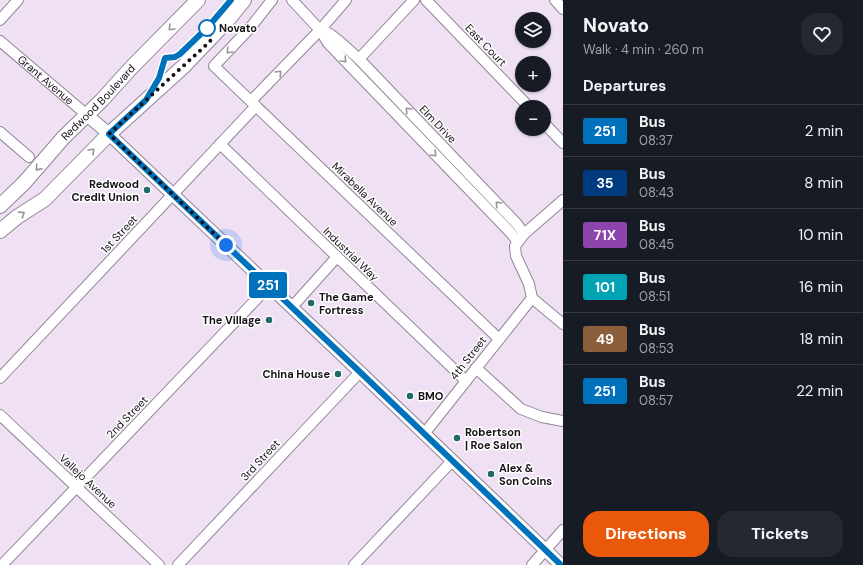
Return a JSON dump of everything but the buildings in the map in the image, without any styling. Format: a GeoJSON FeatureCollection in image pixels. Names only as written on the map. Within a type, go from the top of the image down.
{"type":"FeatureCollection","features":[{"type":"Feature","properties":{"kind":"main road","name":"Redwood Boulevard"},"geometry":{"type":"LineString","coordinates":[[0,206],[24,183],[63,138],[198,0]]}},
{"type":"Feature","properties":{"kind":"main road"},"geometry":{"type":"LineString","coordinates":[[0,231],[17,217],[44,199],[109,134],[204,47],[244,0]]}},
{"type":"Feature","properties":{"kind":"street"},"geometry":{"type":"LineString","coordinates":[[0,20],[18,0]]}},
{"type":"Feature","properties":{"kind":"street","name":"Mirabella Avenue"},"geometry":{"type":"LineString","coordinates":[[272,0],[250,28],[214,66],[499,339]]}},
{"type":"Feature","properties":{"kind":"street","name":"Elm Drive"},"geometry":{"type":"LineString","coordinates":[[292,0],[320,30],[328,43],[510,232],[521,238]]}},
{"type":"Feature","properties":{"kind":"street","name":"1st Street"},"geometry":{"type":"LineString","coordinates":[[0,378],[220,144],[346,0]]}},
{"type":"Feature","properties":{"kind":"street"},"geometry":{"type":"LineString","coordinates":[[359,59],[414,0]]}},
{"type":"Feature","properties":{"kind":"street","name":"East Court"},"geometry":{"type":"LineString","coordinates":[[426,0],[522,100]]}},
{"type":"Feature","properties":{"kind":"street"},"geometry":{"type":"LineString","coordinates":[[555,0],[563,8]]}},
{"type":"Feature","properties":{"kind":"street","name":"Elm Drive"},"geometry":{"type":"LineString","coordinates":[[320,30],[330,34],[359,59],[517,224],[521,238]]}},
{"type":"Feature","properties":{"kind":"street","name":"Grant Avenue"},"geometry":{"type":"LineString","coordinates":[[0,41],[109,134],[561,565]]}},
{"type":"Feature","properties":{"kind":"street"},"geometry":{"type":"LineString","coordinates":[[551,130],[563,142]]}},
{"type":"Feature","properties":{"kind":"street"},"geometry":{"type":"LineString","coordinates":[[0,132],[29,157]]}},
{"type":"Feature","properties":{"kind":"street","name":"Industrial Way"},"geometry":{"type":"LineString","coordinates":[[220,144],[336,258],[466,381]]}},
{"type":"Feature","properties":{"kind":"street"},"geometry":{"type":"LineString","coordinates":[[563,200],[521,238],[515,246],[516,256],[529,284],[532,298],[563,324]]}},
{"type":"Feature","properties":{"kind":"street"},"geometry":{"type":"LineString","coordinates":[[292,307],[336,258]]}},
{"type":"Feature","properties":{"kind":"street","name":"2nd Street"},"geometry":{"type":"LineString","coordinates":[[2,565],[269,286]]}},
{"type":"Feature","properties":{"kind":"street","name":"4th Street"},"geometry":{"type":"LineString","coordinates":[[424,434],[532,298]]}},
{"type":"Feature","properties":{"kind":"street"},"geometry":{"type":"LineString","coordinates":[[476,368],[522,409],[542,417],[563,421]]}},
{"type":"Feature","properties":{"kind":"street","name":"3rd Street"},"geometry":{"type":"LineString","coordinates":[[178,565],[360,372]]}},
{"type":"Feature","properties":{"kind":"street","name":"Vallejo Avenue"},"geometry":{"type":"LineString","coordinates":[[0,415],[159,565]]}},
{"type":"Feature","properties":{"kind":"street"},"geometry":{"type":"LineString","coordinates":[[354,565],[452,461]]}},
{"type":"Feature","properties":{"kind":"street"},"geometry":{"type":"LineString","coordinates":[[532,565],[563,530]]}},
{"type":"Feature","properties":{"kind":"bus line","name":"251"},"geometry":{"type":"LineString","coordinates":[[231,0],[208,27],[180,54],[175,57],[165,58],[159,78],[146,100],[109,134],[561,565]]}},
{"type":"Feature","properties":{"kind":"place","name":"Novato"},"geometry":{"type":"Point","coordinates":[207,28]}},
{"type":"Feature","properties":{"kind":"place","name":"Redwood Credit Union"},"geometry":{"type":"Point","coordinates":[147,190]}},
{"type":"Feature","properties":{"kind":"place","name":"The Game Fortress"},"geometry":{"type":"Point","coordinates":[311,303]}},
{"type":"Feature","properties":{"kind":"place","name":"The Village"},"geometry":{"type":"Point","coordinates":[269,320]}},
{"type":"Feature","properties":{"kind":"place","name":"China House"},"geometry":{"type":"Point","coordinates":[338,374]}},
{"type":"Feature","properties":{"kind":"place","name":"BMO"},"geometry":{"type":"Point","coordinates":[410,396]}},
{"type":"Feature","properties":{"kind":"place","name":"Robertson | Roe Salon"},"geometry":{"type":"Point","coordinates":[457,438]}},
{"type":"Feature","properties":{"kind":"place","name":"Alex & Son Coins"},"geometry":{"type":"Point","coordinates":[491,474]}},
{"type":"Feature","properties":{"kind":"route"},"geometry":{"type":"LineString","coordinates":[[207,28],[212,39],[109,134],[226,245]]}}]}
